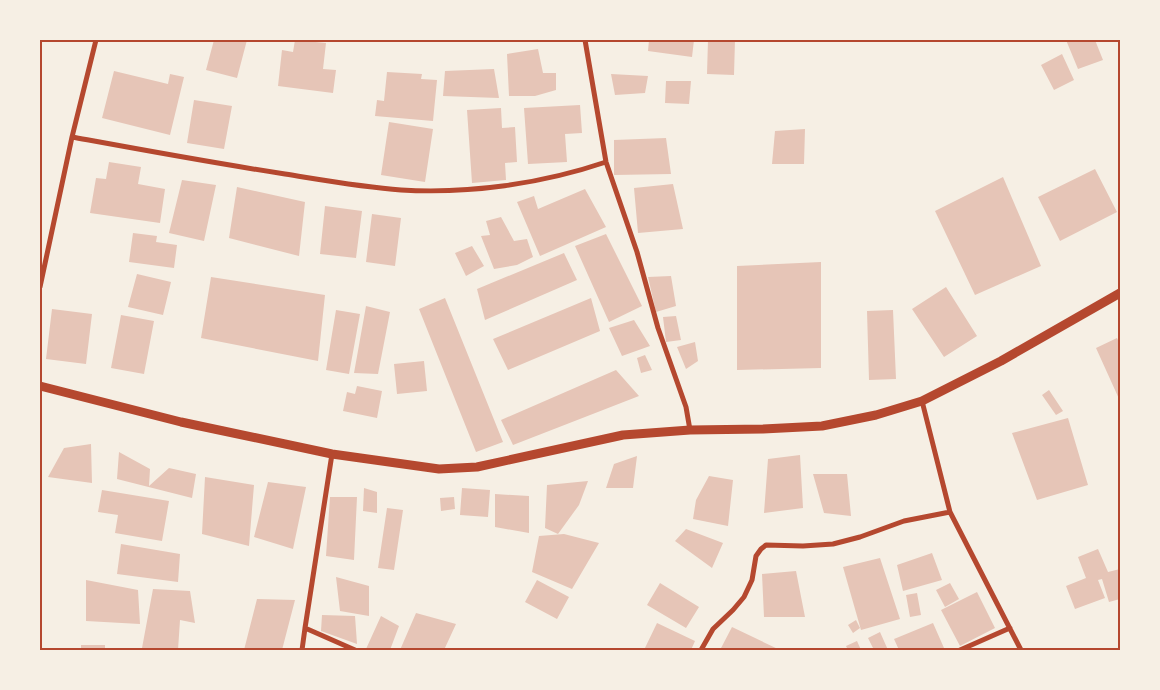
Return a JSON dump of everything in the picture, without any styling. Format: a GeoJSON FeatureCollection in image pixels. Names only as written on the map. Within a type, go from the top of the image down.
{"type":"FeatureCollection","features":[{"type":"Feature","properties":{"kind":"street"},"geometry":{"type":"LineString","coordinates":[[40,287],[72,137],[96,40]]}},
{"type":"Feature","properties":{"kind":"street"},"geometry":{"type":"LineString","coordinates":[[584,40],[606,162],[637,252],[658,328],[686,407],[690,430]]}},
{"type":"Feature","properties":{"kind":"street"},"geometry":{"type":"LineString","coordinates":[[72,137],[195,160],[349,185],[402,190],[487,188],[554,176],[606,162]]}},
{"type":"Feature","properties":{"kind":"street"},"geometry":{"type":"LineString","coordinates":[[40,386],[181,422],[332,454],[439,469],[477,467],[623,435],[690,430],[822,426],[876,415],[922,401],[1001,361],[1120,293]]}},
{"type":"Feature","properties":{"kind":"street"},"geometry":{"type":"LineString","coordinates":[[922,401],[950,512],[1021,650]]}},
{"type":"Feature","properties":{"kind":"street"},"geometry":{"type":"LineString","coordinates":[[302,650],[332,454]]}},
{"type":"Feature","properties":{"kind":"street"},"geometry":{"type":"LineString","coordinates":[[701,650],[713,629],[744,597],[752,580],[756,556],[766,546],[833,544],[860,537],[904,521],[950,512]]}},
{"type":"Feature","properties":{"kind":"street"},"geometry":{"type":"LineString","coordinates":[[305,628],[355,650]]}},
{"type":"Feature","properties":{"kind":"street"},"geometry":{"type":"LineString","coordinates":[[960,650],[1010,628]]}},
{"type":"Feature","properties":{"kind":"building"},"geometry":{"type":"Polygon","coordinates":[[[214,40],[247,40],[237,78],[206,70],[214,40]]]}},
{"type":"Feature","properties":{"kind":"building"},"geometry":{"type":"Polygon","coordinates":[[[295,40],[326,43],[323,69],[336,70],[333,93],[278,86],[282,50],[293,52],[295,40]]]}},
{"type":"Feature","properties":{"kind":"building"},"geometry":{"type":"Polygon","coordinates":[[[649,40],[694,40],[692,57],[648,51],[649,40]]]}},
{"type":"Feature","properties":{"kind":"building"},"geometry":{"type":"Polygon","coordinates":[[[708,40],[735,40],[734,75],[707,74],[708,40]]]}},
{"type":"Feature","properties":{"kind":"building"},"geometry":{"type":"Polygon","coordinates":[[[1066,40],[1095,40],[1103,60],[1078,69],[1066,40]]]}},
{"type":"Feature","properties":{"kind":"building"},"geometry":{"type":"Polygon","coordinates":[[[538,49],[543,73],[556,73],[556,90],[535,96],[509,96],[507,54],[538,49]]]}},
{"type":"Feature","properties":{"kind":"building"},"geometry":{"type":"Polygon","coordinates":[[[1062,54],[1074,80],[1054,90],[1041,65],[1062,54]]]}},
{"type":"Feature","properties":{"kind":"building"},"geometry":{"type":"Polygon","coordinates":[[[494,69],[499,98],[443,96],[445,71],[494,69]]]}},
{"type":"Feature","properties":{"kind":"building"},"geometry":{"type":"Polygon","coordinates":[[[114,71],[168,84],[170,74],[184,77],[170,135],[102,118],[114,71]]]}},
{"type":"Feature","properties":{"kind":"building"},"geometry":{"type":"Polygon","coordinates":[[[387,72],[422,74],[421,79],[437,80],[433,121],[375,116],[377,100],[384,101],[387,72]]]}},
{"type":"Feature","properties":{"kind":"building"},"geometry":{"type":"Polygon","coordinates":[[[611,74],[648,76],[645,93],[615,95],[611,74]]]}},
{"type":"Feature","properties":{"kind":"building"},"geometry":{"type":"Polygon","coordinates":[[[666,81],[691,81],[689,104],[665,103],[666,81]]]}},
{"type":"Feature","properties":{"kind":"building"},"geometry":{"type":"Polygon","coordinates":[[[194,100],[232,106],[224,149],[187,143],[194,100]]]}},
{"type":"Feature","properties":{"kind":"building"},"geometry":{"type":"Polygon","coordinates":[[[580,105],[582,133],[565,134],[567,162],[528,164],[524,108],[580,105]]]}},
{"type":"Feature","properties":{"kind":"building"},"geometry":{"type":"Polygon","coordinates":[[[501,108],[502,128],[515,127],[517,162],[505,163],[506,180],[472,183],[467,110],[501,108]]]}},
{"type":"Feature","properties":{"kind":"building"},"geometry":{"type":"Polygon","coordinates":[[[389,122],[433,129],[425,182],[381,175],[389,122]]]}},
{"type":"Feature","properties":{"kind":"building"},"geometry":{"type":"Polygon","coordinates":[[[805,129],[804,164],[772,164],[775,131],[805,129]]]}},
{"type":"Feature","properties":{"kind":"building"},"geometry":{"type":"Polygon","coordinates":[[[666,138],[671,174],[614,175],[614,140],[666,138]]]}},
{"type":"Feature","properties":{"kind":"building"},"geometry":{"type":"Polygon","coordinates":[[[109,162],[141,167],[138,184],[165,189],[160,223],[90,213],[96,178],[106,179],[109,162]]]}},
{"type":"Feature","properties":{"kind":"building"},"geometry":{"type":"Polygon","coordinates":[[[1095,169],[1117,212],[1060,241],[1038,197],[1095,169]]]}},
{"type":"Feature","properties":{"kind":"building"},"geometry":{"type":"Polygon","coordinates":[[[1003,177],[1041,266],[975,295],[935,211],[1003,177]]]}},
{"type":"Feature","properties":{"kind":"building"},"geometry":{"type":"Polygon","coordinates":[[[182,180],[216,185],[204,241],[169,233],[182,180]]]}},
{"type":"Feature","properties":{"kind":"building"},"geometry":{"type":"Polygon","coordinates":[[[673,184],[683,229],[638,233],[634,188],[673,184]]]}},
{"type":"Feature","properties":{"kind":"building"},"geometry":{"type":"Polygon","coordinates":[[[237,187],[305,202],[299,256],[229,238],[237,187]]]}},
{"type":"Feature","properties":{"kind":"building"},"geometry":{"type":"Polygon","coordinates":[[[585,189],[606,227],[540,256],[517,202],[534,196],[538,209],[585,189]]]}},
{"type":"Feature","properties":{"kind":"building"},"geometry":{"type":"Polygon","coordinates":[[[325,206],[362,211],[356,258],[320,254],[325,206]]]}},
{"type":"Feature","properties":{"kind":"building"},"geometry":{"type":"Polygon","coordinates":[[[372,214],[401,218],[395,266],[366,262],[372,214]]]}},
{"type":"Feature","properties":{"kind":"building"},"geometry":{"type":"Polygon","coordinates":[[[501,217],[514,241],[527,239],[533,257],[517,265],[494,269],[481,236],[490,235],[486,221],[501,217]]]}},
{"type":"Feature","properties":{"kind":"building"},"geometry":{"type":"Polygon","coordinates":[[[133,233],[157,236],[156,242],[177,245],[174,268],[129,262],[133,233]]]}},
{"type":"Feature","properties":{"kind":"building"},"geometry":{"type":"Polygon","coordinates":[[[606,234],[642,306],[609,322],[575,246],[606,234]]]}},
{"type":"Feature","properties":{"kind":"building"},"geometry":{"type":"Polygon","coordinates":[[[472,246],[484,266],[466,276],[455,253],[472,246]]]}},
{"type":"Feature","properties":{"kind":"building"},"geometry":{"type":"Polygon","coordinates":[[[564,253],[577,280],[485,320],[477,289],[564,253]]]}},
{"type":"Feature","properties":{"kind":"building"},"geometry":{"type":"Polygon","coordinates":[[[821,262],[821,368],[737,370],[737,266],[821,262]]]}},
{"type":"Feature","properties":{"kind":"building"},"geometry":{"type":"Polygon","coordinates":[[[137,274],[171,282],[163,315],[128,307],[137,274]]]}},
{"type":"Feature","properties":{"kind":"building"},"geometry":{"type":"Polygon","coordinates":[[[671,276],[676,306],[656,312],[648,277],[671,276]]]}},
{"type":"Feature","properties":{"kind":"building"},"geometry":{"type":"Polygon","coordinates":[[[211,277],[325,295],[318,361],[201,338],[211,277]]]}},
{"type":"Feature","properties":{"kind":"building"},"geometry":{"type":"Polygon","coordinates":[[[946,287],[977,336],[944,357],[912,309],[946,287]]]}},
{"type":"Feature","properties":{"kind":"building"},"geometry":{"type":"Polygon","coordinates":[[[445,298],[503,442],[476,452],[419,309],[445,298]]]}},
{"type":"Feature","properties":{"kind":"building"},"geometry":{"type":"Polygon","coordinates":[[[591,298],[600,331],[508,370],[493,339],[591,298]]]}},
{"type":"Feature","properties":{"kind":"building"},"geometry":{"type":"Polygon","coordinates":[[[366,306],[390,312],[378,374],[354,373],[366,306]]]}},
{"type":"Feature","properties":{"kind":"building"},"geometry":{"type":"Polygon","coordinates":[[[52,309],[92,314],[86,364],[46,359],[52,309]]]}},
{"type":"Feature","properties":{"kind":"building"},"geometry":{"type":"Polygon","coordinates":[[[336,310],[360,314],[349,374],[326,370],[336,310]]]}},
{"type":"Feature","properties":{"kind":"building"},"geometry":{"type":"Polygon","coordinates":[[[893,310],[896,379],[869,380],[867,311],[893,310]]]}},
{"type":"Feature","properties":{"kind":"building"},"geometry":{"type":"Polygon","coordinates":[[[121,315],[154,321],[144,374],[111,368],[121,315]]]}},
{"type":"Feature","properties":{"kind":"building"},"geometry":{"type":"Polygon","coordinates":[[[676,316],[681,340],[666,342],[663,317],[676,316]]]}},
{"type":"Feature","properties":{"kind":"building"},"geometry":{"type":"Polygon","coordinates":[[[634,320],[650,346],[622,356],[609,328],[634,320]]]}},
{"type":"Feature","properties":{"kind":"building"},"geometry":{"type":"Polygon","coordinates":[[[1117,338],[1120,344],[1120,401],[1096,348],[1117,338]]]}},
{"type":"Feature","properties":{"kind":"building"},"geometry":{"type":"Polygon","coordinates":[[[695,342],[698,361],[686,369],[677,347],[695,342]]]}},
{"type":"Feature","properties":{"kind":"building"},"geometry":{"type":"Polygon","coordinates":[[[645,355],[652,370],[641,373],[637,358],[645,355]]]}},
{"type":"Feature","properties":{"kind":"building"},"geometry":{"type":"Polygon","coordinates":[[[424,361],[427,391],[397,394],[394,364],[424,361]]]}},
{"type":"Feature","properties":{"kind":"building"},"geometry":{"type":"Polygon","coordinates":[[[616,370],[639,396],[513,445],[501,420],[616,370]]]}},
{"type":"Feature","properties":{"kind":"building"},"geometry":{"type":"Polygon","coordinates":[[[357,386],[382,391],[377,418],[343,411],[347,392],[355,394],[357,386]]]}},
{"type":"Feature","properties":{"kind":"building"},"geometry":{"type":"Polygon","coordinates":[[[1049,390],[1063,411],[1056,415],[1042,395],[1049,390]]]}},
{"type":"Feature","properties":{"kind":"building"},"geometry":{"type":"Polygon","coordinates":[[[1068,418],[1088,485],[1037,500],[1012,433],[1068,418]]]}},
{"type":"Feature","properties":{"kind":"building"},"geometry":{"type":"Polygon","coordinates":[[[91,444],[92,483],[48,477],[64,448],[91,444]]]}},
{"type":"Feature","properties":{"kind":"building"},"geometry":{"type":"Polygon","coordinates":[[[119,452],[150,469],[149,486],[169,468],[196,474],[192,498],[117,479],[119,452]]]}},
{"type":"Feature","properties":{"kind":"building"},"geometry":{"type":"Polygon","coordinates":[[[800,455],[803,508],[764,513],[768,459],[800,455]]]}},
{"type":"Feature","properties":{"kind":"building"},"geometry":{"type":"Polygon","coordinates":[[[637,456],[633,488],[606,488],[614,464],[637,456]]]}},
{"type":"Feature","properties":{"kind":"building"},"geometry":{"type":"Polygon","coordinates":[[[813,474],[847,474],[851,516],[824,513],[813,474]]]}},
{"type":"Feature","properties":{"kind":"building"},"geometry":{"type":"Polygon","coordinates":[[[709,476],[733,480],[728,526],[693,519],[696,500],[709,476]]]}},
{"type":"Feature","properties":{"kind":"building"},"geometry":{"type":"Polygon","coordinates":[[[205,477],[254,485],[249,546],[202,534],[205,477]]]}},
{"type":"Feature","properties":{"kind":"building"},"geometry":{"type":"Polygon","coordinates":[[[588,481],[579,505],[558,534],[545,528],[547,485],[588,481]]]}},
{"type":"Feature","properties":{"kind":"building"},"geometry":{"type":"Polygon","coordinates":[[[268,482],[306,487],[293,549],[254,537],[268,482]]]}},
{"type":"Feature","properties":{"kind":"building"},"geometry":{"type":"Polygon","coordinates":[[[364,488],[377,492],[377,513],[363,511],[364,488]]]}},
{"type":"Feature","properties":{"kind":"building"},"geometry":{"type":"Polygon","coordinates":[[[462,488],[490,490],[488,517],[460,515],[462,488]]]}},
{"type":"Feature","properties":{"kind":"building"},"geometry":{"type":"Polygon","coordinates":[[[102,490],[169,501],[162,541],[115,533],[118,515],[98,512],[102,490]]]}},
{"type":"Feature","properties":{"kind":"building"},"geometry":{"type":"Polygon","coordinates":[[[495,494],[529,496],[529,533],[495,527],[495,494]]]}},
{"type":"Feature","properties":{"kind":"building"},"geometry":{"type":"Polygon","coordinates":[[[330,497],[357,497],[354,560],[326,556],[330,497]]]}},
{"type":"Feature","properties":{"kind":"building"},"geometry":{"type":"Polygon","coordinates":[[[454,497],[455,509],[441,511],[440,498],[454,497]]]}},
{"type":"Feature","properties":{"kind":"building"},"geometry":{"type":"Polygon","coordinates":[[[387,508],[403,510],[394,570],[378,568],[387,508]]]}},
{"type":"Feature","properties":{"kind":"building"},"geometry":{"type":"Polygon","coordinates":[[[686,529],[723,543],[712,568],[675,541],[686,529]]]}},
{"type":"Feature","properties":{"kind":"building"},"geometry":{"type":"Polygon","coordinates":[[[564,534],[599,543],[572,589],[532,572],[539,536],[564,534]]]}},
{"type":"Feature","properties":{"kind":"building"},"geometry":{"type":"Polygon","coordinates":[[[121,544],[180,554],[178,582],[117,574],[121,544]]]}},
{"type":"Feature","properties":{"kind":"building"},"geometry":{"type":"Polygon","coordinates":[[[1098,549],[1108,572],[1120,569],[1120,599],[1109,602],[1102,579],[1098,580],[1105,598],[1075,609],[1066,586],[1086,578],[1078,557],[1098,549]]]}},
{"type":"Feature","properties":{"kind":"building"},"geometry":{"type":"Polygon","coordinates":[[[932,553],[942,580],[903,591],[897,565],[932,553]]]}},
{"type":"Feature","properties":{"kind":"building"},"geometry":{"type":"Polygon","coordinates":[[[880,558],[900,619],[861,630],[843,567],[880,558]]]}},
{"type":"Feature","properties":{"kind":"building"},"geometry":{"type":"Polygon","coordinates":[[[796,571],[805,617],[764,617],[762,574],[796,571]]]}},
{"type":"Feature","properties":{"kind":"building"},"geometry":{"type":"Polygon","coordinates":[[[336,577],[369,586],[369,616],[340,611],[336,577]]]}},
{"type":"Feature","properties":{"kind":"building"},"geometry":{"type":"Polygon","coordinates":[[[86,580],[138,590],[140,624],[86,621],[86,580]]]}},
{"type":"Feature","properties":{"kind":"building"},"geometry":{"type":"Polygon","coordinates":[[[537,580],[569,597],[557,619],[525,602],[537,580]]]}},
{"type":"Feature","properties":{"kind":"building"},"geometry":{"type":"Polygon","coordinates":[[[660,583],[699,607],[686,628],[647,605],[660,583]]]}},
{"type":"Feature","properties":{"kind":"building"},"geometry":{"type":"Polygon","coordinates":[[[950,583],[959,599],[945,607],[936,590],[950,583]]]}},
{"type":"Feature","properties":{"kind":"building"},"geometry":{"type":"Polygon","coordinates":[[[153,589],[190,591],[195,623],[180,620],[178,650],[142,648],[153,589]]]}},
{"type":"Feature","properties":{"kind":"building"},"geometry":{"type":"Polygon","coordinates":[[[977,592],[995,628],[960,646],[941,610],[977,592]]]}},
{"type":"Feature","properties":{"kind":"building"},"geometry":{"type":"Polygon","coordinates":[[[917,593],[921,615],[910,617],[906,595],[917,593]]]}},
{"type":"Feature","properties":{"kind":"building"},"geometry":{"type":"Polygon","coordinates":[[[257,599],[295,600],[282,650],[244,650],[257,599]]]}},
{"type":"Feature","properties":{"kind":"building"},"geometry":{"type":"Polygon","coordinates":[[[416,613],[456,624],[444,650],[400,650],[416,613]]]}},
{"type":"Feature","properties":{"kind":"building"},"geometry":{"type":"Polygon","coordinates":[[[322,615],[355,616],[357,644],[321,631],[322,615]]]}},
{"type":"Feature","properties":{"kind":"building"},"geometry":{"type":"Polygon","coordinates":[[[381,616],[399,626],[390,650],[366,649],[381,616]]]}},
{"type":"Feature","properties":{"kind":"building"},"geometry":{"type":"Polygon","coordinates":[[[856,620],[860,628],[853,633],[848,625],[856,620]]]}},
{"type":"Feature","properties":{"kind":"building"},"geometry":{"type":"Polygon","coordinates":[[[657,623],[695,641],[691,650],[644,650],[657,623]]]}},
{"type":"Feature","properties":{"kind":"building"},"geometry":{"type":"Polygon","coordinates":[[[933,623],[944,648],[938,650],[899,650],[894,639],[933,623]]]}},
{"type":"Feature","properties":{"kind":"building"},"geometry":{"type":"Polygon","coordinates":[[[732,627],[780,650],[720,650],[732,627]]]}},
{"type":"Feature","properties":{"kind":"building"},"geometry":{"type":"Polygon","coordinates":[[[880,632],[888,650],[874,650],[868,638],[880,632]]]}},
{"type":"Feature","properties":{"kind":"building"},"geometry":{"type":"Polygon","coordinates":[[[857,641],[861,650],[848,650],[846,646],[857,641]]]}},
{"type":"Feature","properties":{"kind":"building"},"geometry":{"type":"Polygon","coordinates":[[[81,645],[105,645],[105,650],[81,650],[81,645]]]}}]}
